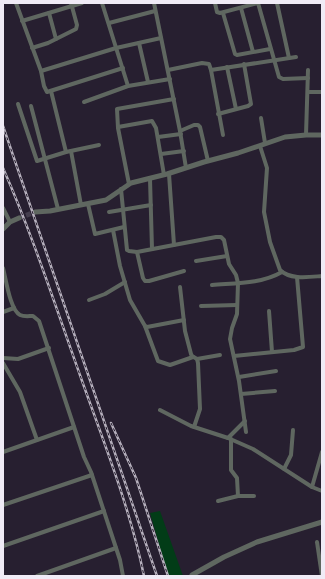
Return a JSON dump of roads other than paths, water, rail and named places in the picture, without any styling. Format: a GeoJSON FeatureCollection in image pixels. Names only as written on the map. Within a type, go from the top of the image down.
{"type":"FeatureCollection","features":[{"type":"Feature","properties":{"kind":"street"},"geometry":{"type":"LineString","coordinates":[[16,3],[41,71],[46,90],[48,92],[122,68]]}},
{"type":"Feature","properties":{"kind":"street"},"geometry":{"type":"LineString","coordinates":[[22,21],[71,5],[82,3]]}},
{"type":"Feature","properties":{"kind":"street"},"geometry":{"type":"LineString","coordinates":[[102,3],[128,86]]}},
{"type":"Feature","properties":{"kind":"street"},"geometry":{"type":"LineString","coordinates":[[154,3],[181,132],[186,168]]}},
{"type":"Feature","properties":{"kind":"street"},"geometry":{"type":"LineString","coordinates":[[215,3],[218,13],[223,13],[258,3],[278,74],[281,78],[308,78]]}},
{"type":"Feature","properties":{"kind":"street"},"geometry":{"type":"LineString","coordinates":[[232,3],[234,10]]}},
{"type":"Feature","properties":{"kind":"street"},"geometry":{"type":"LineString","coordinates":[[277,3],[289,58]]}},
{"type":"Feature","properties":{"kind":"street"},"geometry":{"type":"LineString","coordinates":[[32,48],[56,39],[74,31],[77,28],[71,5]]}},
{"type":"Feature","properties":{"kind":"street"},"geometry":{"type":"LineString","coordinates":[[241,8],[253,52]]}},
{"type":"Feature","properties":{"kind":"street"},"geometry":{"type":"LineString","coordinates":[[109,23],[155,11]]}},
{"type":"Feature","properties":{"kind":"street"},"geometry":{"type":"LineString","coordinates":[[49,13],[56,39]]}},
{"type":"Feature","properties":{"kind":"street"},"geometry":{"type":"LineString","coordinates":[[223,13],[235,54],[237,55],[270,49]]}},
{"type":"Feature","properties":{"kind":"street"},"geometry":{"type":"LineString","coordinates":[[41,71],[116,48],[161,38]]}},
{"type":"Feature","properties":{"kind":"street"},"geometry":{"type":"LineString","coordinates":[[139,43],[148,82]]}},
{"type":"Feature","properties":{"kind":"street"},"geometry":{"type":"LineString","coordinates":[[211,70],[296,57]]}},
{"type":"Feature","properties":{"kind":"street"},"geometry":{"type":"LineString","coordinates":[[168,70],[207,63],[211,70],[222,135]]}},
{"type":"Feature","properties":{"kind":"street"},"geometry":{"type":"LineString","coordinates":[[218,114],[251,104],[244,64]]}},
{"type":"Feature","properties":{"kind":"street"},"geometry":{"type":"LineString","coordinates":[[227,67],[236,109]]}},
{"type":"Feature","properties":{"kind":"street"},"geometry":{"type":"LineString","coordinates":[[306,135],[308,70]]}},
{"type":"Feature","properties":{"kind":"street"},"geometry":{"type":"LineString","coordinates":[[84,102],[128,86],[170,79]]}},
{"type":"Feature","properties":{"kind":"street"},"geometry":{"type":"LineString","coordinates":[[51,91],[66,152]]}},
{"type":"Feature","properties":{"kind":"street"},"geometry":{"type":"LineString","coordinates":[[308,92],[322,92]]}},
{"type":"Feature","properties":{"kind":"street"},"geometry":{"type":"LineString","coordinates":[[129,184],[116,110],[118,108],[174,99]]}},
{"type":"Feature","properties":{"kind":"street"},"geometry":{"type":"LineString","coordinates":[[18,104],[35,159],[37,161],[66,152],[99,145]]}},
{"type":"Feature","properties":{"kind":"street"},"geometry":{"type":"LineString","coordinates":[[31,106],[58,209]]}},
{"type":"Feature","properties":{"kind":"street"},"geometry":{"type":"LineString","coordinates":[[262,118],[263,145],[267,168],[264,212],[270,242],[280,270],[297,277],[322,276]]}},
{"type":"Feature","properties":{"kind":"street"},"geometry":{"type":"LineString","coordinates":[[118,127],[152,121],[156,128],[167,174],[174,245]]}},
{"type":"Feature","properties":{"kind":"street"},"geometry":{"type":"LineString","coordinates":[[158,137],[181,132],[194,125],[198,125],[200,127],[208,161]]}},
{"type":"Feature","properties":{"kind":"street"},"geometry":{"type":"LineString","coordinates":[[35,212],[50,211],[106,200],[129,184],[238,153],[285,137],[322,135]]}},
{"type":"Feature","properties":{"kind":"street"},"geometry":{"type":"LineString","coordinates":[[71,151],[81,205]]}},
{"type":"Feature","properties":{"kind":"street"},"geometry":{"type":"LineString","coordinates":[[161,154],[184,151]]}},
{"type":"Feature","properties":{"kind":"street"},"geometry":{"type":"LineString","coordinates":[[150,179],[152,249]]}},
{"type":"Feature","properties":{"kind":"street"},"geometry":{"type":"LineString","coordinates":[[121,189],[126,250],[137,252],[216,237],[221,237],[225,243],[229,264],[236,275],[238,283],[237,314],[230,334],[230,339],[239,377],[246,432]]}},
{"type":"Feature","properties":{"kind":"street"},"geometry":{"type":"LineString","coordinates":[[88,204],[95,234],[124,227]]}},
{"type":"Feature","properties":{"kind":"street"},"geometry":{"type":"LineString","coordinates":[[109,212],[151,205]]}},
{"type":"Feature","properties":{"kind":"street"},"geometry":{"type":"LineString","coordinates":[[3,208],[10,222]]}},
{"type":"Feature","properties":{"kind":"street"},"geometry":{"type":"LineString","coordinates":[[3,229],[10,222],[19,218]]}},
{"type":"Feature","properties":{"kind":"street"},"geometry":{"type":"LineString","coordinates":[[113,230],[130,300],[145,326],[158,361],[170,365],[195,358],[220,355]]}},
{"type":"Feature","properties":{"kind":"street"},"geometry":{"type":"LineString","coordinates":[[137,252],[145,281],[184,271]]}},
{"type":"Feature","properties":{"kind":"street"},"geometry":{"type":"LineString","coordinates":[[196,261],[227,256]]}},
{"type":"Feature","properties":{"kind":"street"},"geometry":{"type":"LineString","coordinates":[[3,268],[14,308],[20,315],[36,317],[49,348],[84,457],[92,475],[120,560],[123,576]]}},
{"type":"Feature","properties":{"kind":"street"},"geometry":{"type":"LineString","coordinates":[[212,285],[260,281],[274,277],[282,272]]}},
{"type":"Feature","properties":{"kind":"street"},"geometry":{"type":"LineString","coordinates":[[234,356],[301,348],[304,345],[297,277]]}},
{"type":"Feature","properties":{"kind":"street"},"geometry":{"type":"LineString","coordinates":[[89,300],[104,294],[125,282]]}},
{"type":"Feature","properties":{"kind":"street"},"geometry":{"type":"LineString","coordinates":[[180,288],[184,320],[191,354],[195,358],[200,383],[200,409],[194,427]]}},
{"type":"Feature","properties":{"kind":"street"},"geometry":{"type":"LineString","coordinates":[[201,306],[237,305]]}},
{"type":"Feature","properties":{"kind":"street"},"geometry":{"type":"LineString","coordinates":[[3,312],[14,308]]}},
{"type":"Feature","properties":{"kind":"street"},"geometry":{"type":"LineString","coordinates":[[269,311],[272,352]]}},
{"type":"Feature","properties":{"kind":"street"},"geometry":{"type":"LineString","coordinates":[[145,326],[147,327],[184,320]]}},
{"type":"Feature","properties":{"kind":"street"},"geometry":{"type":"LineString","coordinates":[[3,358],[18,359],[49,348]]}},
{"type":"Feature","properties":{"kind":"street"},"geometry":{"type":"LineString","coordinates":[[3,363],[20,392],[37,440]]}},
{"type":"Feature","properties":{"kind":"street"},"geometry":{"type":"LineString","coordinates":[[239,377],[276,371]]}},
{"type":"Feature","properties":{"kind":"street"},"geometry":{"type":"LineString","coordinates":[[241,394],[274,391]]}},
{"type":"Feature","properties":{"kind":"street"},"geometry":{"type":"LineString","coordinates":[[160,410],[194,427],[230,439],[253,449],[312,487],[322,491]]}},
{"type":"Feature","properties":{"kind":"street"},"geometry":{"type":"LineString","coordinates":[[238,496],[237,478],[231,470],[230,439],[245,421]]}},
{"type":"Feature","properties":{"kind":"street"},"geometry":{"type":"LineString","coordinates":[[3,452],[74,427]]}},
{"type":"Feature","properties":{"kind":"street"},"geometry":{"type":"LineString","coordinates":[[284,469],[292,455],[293,430]]}},
{"type":"Feature","properties":{"kind":"street"},"geometry":{"type":"LineString","coordinates":[[312,487],[322,452]]}},
{"type":"Feature","properties":{"kind":"street"},"geometry":{"type":"LineString","coordinates":[[3,505],[92,475]]}},
{"type":"Feature","properties":{"kind":"street"},"geometry":{"type":"LineString","coordinates":[[218,501],[238,496],[254,496]]}},
{"type":"Feature","properties":{"kind":"street"},"geometry":{"type":"LineString","coordinates":[[3,546],[104,511]]}},
{"type":"Feature","properties":{"kind":"street"},"geometry":{"type":"LineString","coordinates":[[194,575],[224,557],[257,542],[322,522]]}},
{"type":"Feature","properties":{"kind":"street"},"geometry":{"type":"LineString","coordinates":[[318,542],[322,576]]}},
{"type":"Feature","properties":{"kind":"street"},"geometry":{"type":"LineString","coordinates":[[37,576],[116,548]]}},
{"type":"Feature","properties":{"kind":"tunnel"},"geometry":{"type":"LineString","coordinates":[[19,218],[35,212]]}},
{"type":"Feature","properties":{"kind":"railway"},"geometry":{"type":"LineString","coordinates":[[3,126],[157,576]]}},
{"type":"Feature","properties":{"kind":"railway"},"geometry":{"type":"LineString","coordinates":[[3,168],[34,246],[116,476],[144,576]]}},
{"type":"Feature","properties":{"kind":"railway"},"geometry":{"type":"LineString","coordinates":[[111,423],[136,478],[168,576]]}}]}
